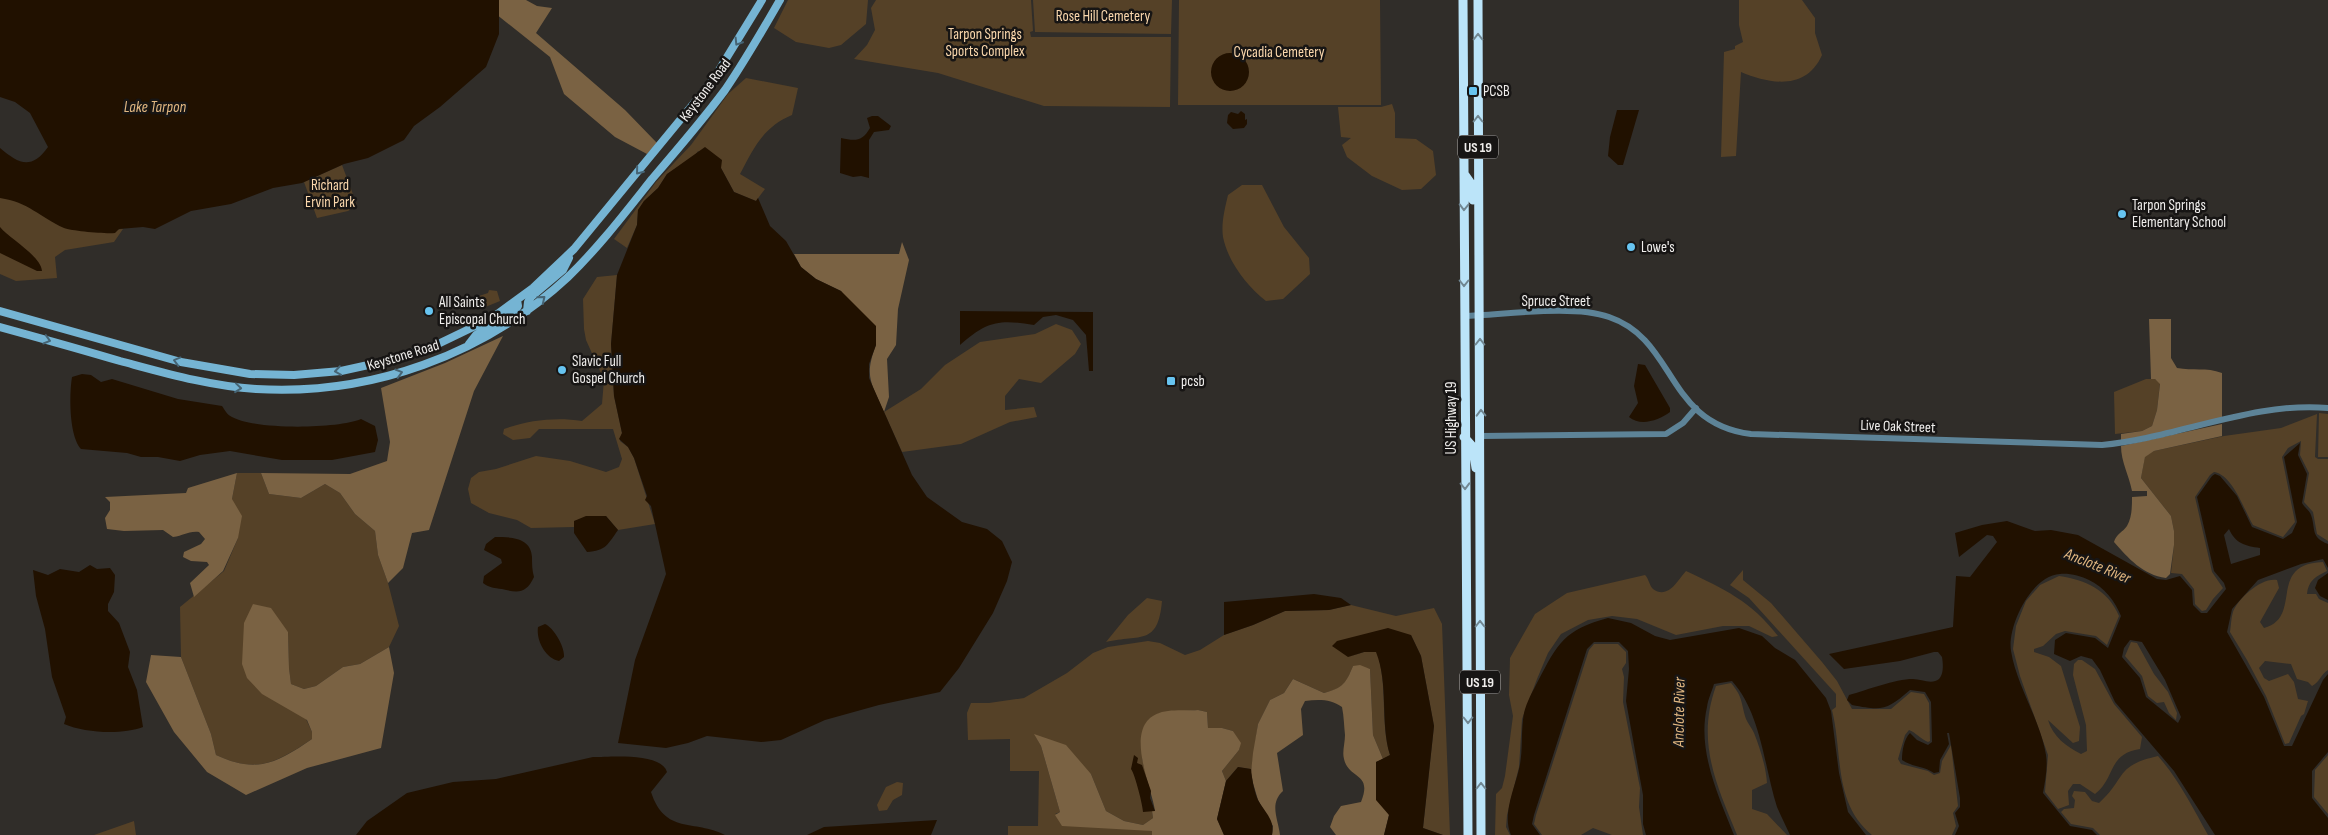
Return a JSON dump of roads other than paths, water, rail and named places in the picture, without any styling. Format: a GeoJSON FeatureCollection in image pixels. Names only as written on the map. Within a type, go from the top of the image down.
{"type":"FeatureCollection","features":[{"type":"Feature","properties":{"kind":"highway","name":"US Highway 19"},"geometry":{"type":"LineString","coordinates":[[1463,0],[1465,176],[1464,437],[1468,835]]}},
{"type":"Feature","properties":{"kind":"highway","name":"US Highway 19"},"geometry":{"type":"LineString","coordinates":[[1478,0],[1481,835]]}},
{"type":"Feature","properties":{"kind":"highway"},"geometry":{"type":"LineString","coordinates":[[1464,113],[1471,162],[1478,175]]}},
{"type":"Feature","properties":{"kind":"highway"},"geometry":{"type":"LineString","coordinates":[[1465,176],[1472,185],[1479,220]]}},
{"type":"Feature","properties":{"kind":"highway"},"geometry":{"type":"LineString","coordinates":[[1464,437],[1473,446],[1480,496]]}},
{"type":"Feature","properties":{"kind":"main road","name":"Keystone Road"},"geometry":{"type":"LineString","coordinates":[[0,311],[196,366],[250,374],[294,375],[361,367],[412,354],[480,324],[517,300],[574,249],[713,80],[762,0]]}},
{"type":"Feature","properties":{"kind":"main road","name":"Keystone Road"},"geometry":{"type":"LineString","coordinates":[[0,327],[184,378],[232,387],[270,390],[318,388],[374,380],[415,368],[466,347],[527,311],[585,260],[699,123],[746,59],[780,0]]}},
{"type":"Feature","properties":{"kind":"main road"},"geometry":{"type":"LineString","coordinates":[[527,311],[528,302],[531,297],[563,270],[574,249]]}},
{"type":"Feature","properties":{"kind":"main road"},"geometry":{"type":"LineString","coordinates":[[466,347],[476,335],[514,311],[518,306],[517,300]]}},
{"type":"Feature","properties":{"kind":"street","name":"Spruce Street"},"geometry":{"type":"LineString","coordinates":[[1464,316],[1567,311],[1588,312],[1610,317],[1630,327],[1644,338],[1680,392],[1696,408]]}},
{"type":"Feature","properties":{"kind":"street","name":"Live Oak Street"},"geometry":{"type":"LineString","coordinates":[[1696,408],[1720,426],[1751,434],[2102,445],[2135,441],[2264,412],[2309,407],[2328,408]]}},
{"type":"Feature","properties":{"kind":"street"},"geometry":{"type":"LineString","coordinates":[[1481,436],[1666,434],[1683,423],[1696,408]]}},
{"type":"Feature","properties":{"kind":"water","name":"Lake Tarpon"},"geometry":{"type":"Polygon","coordinates":[[[0,0],[499,0],[499,34],[486,67],[440,107],[414,126],[404,140],[368,158],[344,164],[302,183],[273,188],[231,204],[191,211],[155,229],[143,227],[119,229],[115,233],[97,233],[64,228],[26,206],[0,198],[0,148],[19,161],[30,162],[42,155],[48,147],[30,113],[15,102],[0,97],[0,0]]]}},
{"type":"Feature","properties":{"kind":"water"},"geometry":{"type":"Polygon","coordinates":[[[1230,53],[1243,59],[1249,72],[1243,85],[1230,91],[1217,85],[1211,72],[1217,59],[1230,53]]]}},
{"type":"Feature","properties":{"kind":"water"},"geometry":{"type":"Polygon","coordinates":[[[1617,110],[1639,110],[1623,165],[1618,165],[1608,156],[1610,137],[1617,110]]]}},
{"type":"Feature","properties":{"kind":"water"},"geometry":{"type":"Polygon","coordinates":[[[1241,111],[1245,114],[1247,124],[1244,128],[1233,129],[1227,123],[1228,115],[1231,112],[1238,114],[1241,111]]]}},
{"type":"Feature","properties":{"kind":"water"},"geometry":{"type":"Polygon","coordinates":[[[878,116],[891,126],[889,130],[874,132],[869,140],[869,178],[853,177],[840,173],[841,138],[854,140],[864,136],[870,128],[867,118],[878,116]]]}},
{"type":"Feature","properties":{"kind":"water"},"geometry":{"type":"Polygon","coordinates":[[[705,147],[722,160],[721,168],[734,192],[756,201],[758,198],[770,226],[786,241],[801,267],[816,279],[841,291],[876,326],[876,345],[869,364],[869,378],[912,475],[927,497],[962,522],[987,529],[1002,541],[1012,562],[1007,581],[993,613],[959,668],[940,692],[879,705],[825,720],[781,740],[761,742],[707,736],[666,748],[618,743],[635,660],[666,574],[651,506],[645,500],[647,496],[634,458],[628,447],[619,439],[622,433],[614,396],[611,344],[617,275],[637,225],[638,210],[644,201],[658,188],[667,174],[705,147]]]}},
{"type":"Feature","properties":{"kind":"water"},"geometry":{"type":"Polygon","coordinates":[[[0,227],[36,259],[42,271],[37,271],[0,253],[0,227]]]}},
{"type":"Feature","properties":{"kind":"water"},"geometry":{"type":"Polygon","coordinates":[[[960,311],[1093,312],[1093,371],[1089,371],[1086,335],[1073,320],[1056,315],[1043,317],[1034,325],[1002,322],[978,331],[960,345],[960,311]]]}},
{"type":"Feature","properties":{"kind":"water"},"geometry":{"type":"Polygon","coordinates":[[[1638,364],[1645,365],[1670,408],[1670,412],[1655,420],[1639,422],[1629,417],[1638,403],[1634,386],[1638,364]]]}},
{"type":"Feature","properties":{"kind":"water"},"geometry":{"type":"Polygon","coordinates":[[[82,374],[91,375],[101,382],[112,379],[178,399],[222,406],[227,414],[232,417],[258,424],[296,427],[334,425],[361,419],[375,426],[378,440],[375,452],[332,460],[282,460],[230,451],[200,455],[180,461],[158,457],[141,457],[127,453],[81,449],[74,435],[72,425],[70,394],[72,377],[82,374]]]}},
{"type":"Feature","properties":{"kind":"water","name":"Anclote River"},"geometry":{"type":"Polygon","coordinates":[[[2300,443],[2298,455],[2307,474],[2302,503],[2310,514],[2316,535],[2328,544],[2328,568],[2323,559],[2301,564],[2258,580],[2232,609],[2227,632],[2264,697],[2284,746],[2292,746],[2323,680],[2328,674],[2328,752],[2312,771],[2312,798],[2328,818],[2328,835],[2215,835],[2174,771],[2115,702],[2100,670],[2092,659],[2081,656],[2070,661],[2054,654],[2055,640],[2066,633],[2095,638],[2108,648],[2121,616],[2116,605],[2099,586],[2082,577],[2060,574],[2040,583],[2023,604],[2013,629],[2011,651],[2018,677],[2039,729],[2046,755],[2047,764],[2043,793],[2070,826],[2092,830],[2097,835],[1955,835],[1959,826],[1955,813],[1960,807],[1960,798],[1949,733],[1947,733],[1949,744],[1940,760],[1939,772],[1934,773],[1902,760],[1906,738],[1910,733],[1917,740],[1928,745],[1932,742],[1931,702],[1925,692],[1910,690],[1896,702],[1878,708],[1852,705],[1847,700],[1849,695],[1898,681],[1913,679],[1930,682],[1936,681],[1942,674],[1942,657],[1938,652],[1934,652],[1900,661],[1844,669],[1829,654],[1953,627],[1956,576],[1970,577],[1997,542],[1993,536],[1987,535],[1959,557],[1955,533],[1982,525],[2007,521],[2035,531],[2051,530],[2078,535],[2157,579],[2166,580],[2180,576],[2192,590],[2193,605],[2201,613],[2207,613],[2226,589],[2224,583],[2214,571],[2197,497],[2212,476],[2215,474],[2220,476],[2237,496],[2252,527],[2283,539],[2292,533],[2297,522],[2284,457],[2300,443]],[[2229,529],[2224,535],[2231,564],[2260,555],[2260,548],[2237,541],[2229,529]],[[2130,640],[2124,648],[2122,657],[2140,678],[2146,697],[2178,723],[2181,717],[2165,680],[2142,642],[2130,640]]]}},
{"type":"Feature","properties":{"kind":"water"},"geometry":{"type":"Polygon","coordinates":[[[586,516],[606,516],[618,530],[603,548],[587,552],[574,533],[574,521],[586,516]]]}},
{"type":"Feature","properties":{"kind":"water"},"geometry":{"type":"Polygon","coordinates":[[[495,537],[519,540],[528,545],[531,550],[534,577],[525,589],[513,591],[488,586],[483,583],[484,576],[502,563],[501,559],[484,550],[486,544],[495,537]]]}},
{"type":"Feature","properties":{"kind":"water"},"geometry":{"type":"Polygon","coordinates":[[[90,565],[97,569],[110,568],[115,575],[114,592],[108,604],[108,611],[119,623],[130,652],[128,667],[137,690],[143,727],[134,730],[104,732],[64,724],[66,717],[52,677],[45,629],[36,596],[33,570],[48,575],[60,569],[79,572],[90,565]]]}},
{"type":"Feature","properties":{"kind":"water"},"geometry":{"type":"Polygon","coordinates":[[[2328,573],[2328,600],[2320,596],[2315,588],[2318,580],[2328,573]]]}},
{"type":"Feature","properties":{"kind":"water"},"geometry":{"type":"Polygon","coordinates":[[[1314,594],[1341,598],[1351,605],[1329,610],[1285,611],[1224,635],[1224,602],[1314,594]]]}},
{"type":"Feature","properties":{"kind":"water","name":"Anclote River"},"geometry":{"type":"Polygon","coordinates":[[[1608,618],[1631,623],[1655,636],[1670,640],[1739,628],[1762,636],[1775,648],[1795,660],[1826,698],[1831,711],[1839,773],[1848,812],[1866,835],[1790,835],[1777,807],[1756,724],[1742,694],[1732,681],[1714,684],[1707,707],[1705,740],[1711,772],[1734,835],[1646,835],[1643,824],[1643,795],[1626,701],[1629,669],[1628,651],[1619,642],[1594,642],[1587,649],[1534,815],[1532,824],[1540,835],[1511,835],[1508,811],[1520,763],[1522,726],[1529,700],[1551,657],[1564,640],[1581,628],[1608,618]]]}},
{"type":"Feature","properties":{"kind":"water"},"geometry":{"type":"Polygon","coordinates":[[[545,624],[555,634],[563,648],[564,657],[559,661],[550,656],[540,643],[538,627],[545,624]]]}},
{"type":"Feature","properties":{"kind":"water"},"geometry":{"type":"Polygon","coordinates":[[[1388,628],[1411,635],[1421,656],[1434,726],[1423,828],[1443,835],[1384,835],[1389,815],[1376,800],[1376,762],[1390,755],[1385,730],[1384,690],[1380,665],[1376,652],[1364,652],[1348,657],[1332,646],[1337,641],[1388,628]]]}},
{"type":"Feature","properties":{"kind":"water"},"geometry":{"type":"Polygon","coordinates":[[[1134,755],[1138,758],[1137,763],[1142,765],[1151,791],[1150,798],[1155,811],[1143,812],[1135,777],[1131,769],[1134,755]]]}},
{"type":"Feature","properties":{"kind":"water"},"geometry":{"type":"Polygon","coordinates":[[[623,756],[646,758],[655,761],[663,766],[667,772],[651,792],[657,806],[664,815],[682,824],[713,830],[725,835],[356,835],[367,821],[407,793],[453,782],[496,779],[593,757],[623,756]]]}},
{"type":"Feature","properties":{"kind":"water"},"geometry":{"type":"Polygon","coordinates":[[[1238,767],[1251,769],[1253,785],[1258,800],[1271,820],[1272,835],[1224,835],[1217,819],[1226,781],[1238,767]]]}},
{"type":"Feature","properties":{"kind":"water"},"geometry":{"type":"Polygon","coordinates":[[[937,820],[931,835],[807,835],[824,827],[937,820]]]}},
{"type":"Feature","properties":{"kind":"place","name":"PCSB"},"geometry":{"type":"Point","coordinates":[1473,91]}},
{"type":"Feature","properties":{"kind":"place","name":"Tarpon Springs Elementary School"},"geometry":{"type":"Point","coordinates":[2122,214]}},
{"type":"Feature","properties":{"kind":"place","name":"Lowe's"},"geometry":{"type":"Point","coordinates":[1631,247]}},
{"type":"Feature","properties":{"kind":"place","name":"All Saints Episcopal Church"},"geometry":{"type":"Point","coordinates":[429,311]}},
{"type":"Feature","properties":{"kind":"place","name":"Slavic Full Gospel Church"},"geometry":{"type":"Point","coordinates":[562,370]}},
{"type":"Feature","properties":{"kind":"place","name":"pcsb"},"geometry":{"type":"Point","coordinates":[1171,381]}},
{"type":"Feature","properties":{"kind":"park label","name":"Rose Hill Cemetery"},"geometry":{"type":"Point","coordinates":[1103,16]}},
{"type":"Feature","properties":{"kind":"park label","name":"Tarpon Springs Sports Complex"},"geometry":{"type":"Point","coordinates":[985,42]}},
{"type":"Feature","properties":{"kind":"park label","name":"Cycadia Cemetery"},"geometry":{"type":"Point","coordinates":[1279,52]}},
{"type":"Feature","properties":{"kind":"park label","name":"Richard Ervin Park"},"geometry":{"type":"Point","coordinates":[330,194]}}]}
